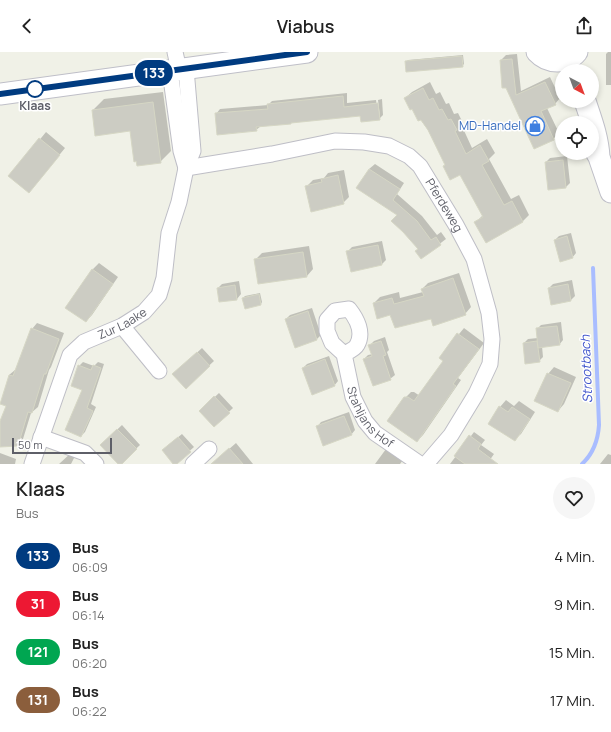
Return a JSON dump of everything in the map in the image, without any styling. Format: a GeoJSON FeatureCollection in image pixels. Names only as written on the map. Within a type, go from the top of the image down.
{"type":"FeatureCollection","features":[{"type":"Feature","properties":{"kind":"main road"},"geometry":{"type":"LineString","coordinates":[[0,94],[177,65],[307,52]]}},
{"type":"Feature","properties":{"kind":"main road"},"geometry":{"type":"LineString","coordinates":[[551,62],[563,61],[570,58],[576,59]]}},
{"type":"Feature","properties":{"kind":"main road"},"geometry":{"type":"LineString","coordinates":[[599,160],[611,192]]}},
{"type":"Feature","properties":{"kind":"street"},"geometry":{"type":"LineString","coordinates":[[177,65],[193,151],[186,168]]}},
{"type":"Feature","properties":{"kind":"street","name":"Pferdeweg"},"geometry":{"type":"LineString","coordinates":[[186,168],[272,154],[335,140],[364,142],[389,146],[409,156],[420,166],[456,225],[474,259],[489,313],[492,339],[490,364],[476,394],[452,435],[426,464]]}},
{"type":"Feature","properties":{"kind":"street","name":"Zur Laake"},"geometry":{"type":"LineString","coordinates":[[32,464],[70,355],[84,342],[122,326],[144,312],[159,294],[164,278],[169,233],[179,202],[186,168]]}},
{"type":"Feature","properties":{"kind":"street"},"geometry":{"type":"LineString","coordinates":[[122,326],[159,370]]}},
{"type":"Feature","properties":{"kind":"street","name":"Stahljans Hof"},"geometry":{"type":"LineString","coordinates":[[344,354],[353,398],[364,421],[375,433],[420,464]]}},
{"type":"Feature","properties":{"kind":"street"},"geometry":{"type":"LineString","coordinates":[[42,437],[86,453],[96,464]]}},
{"type":"Feature","properties":{"kind":"street"},"geometry":{"type":"LineString","coordinates":[[193,464],[209,450]]}},
{"type":"Feature","properties":{"kind":"building"},"geometry":{"type":"Polygon","coordinates":[[[462,56],[463,67],[406,72],[405,61],[462,56]]]}},
{"type":"Feature","properties":{"kind":"building","name":"MD-Handel"},"geometry":{"type":"Polygon","coordinates":[[[512,59],[516,95],[545,82],[555,105],[541,111],[554,140],[534,149],[506,88],[502,88],[500,60],[512,59]]]}},
{"type":"Feature","properties":{"kind":"building"},"geometry":{"type":"Polygon","coordinates":[[[423,88],[429,100],[433,98],[439,110],[442,109],[448,120],[451,119],[466,154],[480,145],[489,161],[482,165],[504,205],[512,201],[523,222],[486,243],[474,222],[483,217],[460,175],[450,180],[443,166],[445,165],[428,130],[421,120],[418,121],[404,98],[423,88]]]}},
{"type":"Feature","properties":{"kind":"building"},"geometry":{"type":"Polygon","coordinates":[[[343,96],[344,107],[378,103],[380,120],[361,122],[360,116],[256,127],[257,131],[217,135],[215,113],[268,109],[267,104],[343,96]]]}},
{"type":"Feature","properties":{"kind":"building"},"geometry":{"type":"Polygon","coordinates":[[[153,102],[161,163],[137,166],[136,161],[134,162],[130,131],[95,136],[92,110],[153,102]]]}},
{"type":"Feature","properties":{"kind":"building"},"geometry":{"type":"Polygon","coordinates":[[[39,138],[60,155],[29,193],[8,176],[39,138]]]}},
{"type":"Feature","properties":{"kind":"building"},"geometry":{"type":"Polygon","coordinates":[[[563,160],[566,188],[548,190],[545,162],[563,160]]]}},
{"type":"Feature","properties":{"kind":"building"},"geometry":{"type":"Polygon","coordinates":[[[369,169],[400,189],[393,200],[417,221],[431,240],[436,237],[441,245],[421,259],[415,251],[418,249],[391,221],[397,215],[356,188],[369,169]]]}},
{"type":"Feature","properties":{"kind":"building"},"geometry":{"type":"Polygon","coordinates":[[[338,175],[344,204],[311,212],[305,186],[322,182],[321,179],[338,175]]]}},
{"type":"Feature","properties":{"kind":"building"},"geometry":{"type":"Polygon","coordinates":[[[567,236],[573,258],[560,262],[554,240],[567,236]]]}},
{"type":"Feature","properties":{"kind":"building"},"geometry":{"type":"Polygon","coordinates":[[[378,245],[382,265],[351,272],[346,251],[378,245]]]}},
{"type":"Feature","properties":{"kind":"building"},"geometry":{"type":"Polygon","coordinates":[[[303,252],[307,277],[258,284],[254,259],[303,252]]]}},
{"type":"Feature","properties":{"kind":"building"},"geometry":{"type":"Polygon","coordinates":[[[92,269],[113,284],[86,322],[65,308],[92,269]]]}},
{"type":"Feature","properties":{"kind":"building"},"geometry":{"type":"Polygon","coordinates":[[[453,278],[466,315],[433,326],[431,319],[395,328],[390,315],[377,319],[373,303],[392,298],[394,304],[424,296],[421,289],[453,278]]]}},
{"type":"Feature","properties":{"kind":"building"},"geometry":{"type":"Polygon","coordinates":[[[568,284],[571,301],[551,305],[548,288],[568,284]]]}},
{"type":"Feature","properties":{"kind":"building"},"geometry":{"type":"Polygon","coordinates":[[[235,285],[237,300],[219,302],[217,288],[235,285]]]}},
{"type":"Feature","properties":{"kind":"building"},"geometry":{"type":"Polygon","coordinates":[[[259,294],[261,305],[245,309],[242,298],[259,294]]]}},
{"type":"Feature","properties":{"kind":"building"},"geometry":{"type":"Polygon","coordinates":[[[308,311],[317,340],[295,348],[285,319],[308,311]]]}},
{"type":"Feature","properties":{"kind":"building"},"geometry":{"type":"Polygon","coordinates":[[[557,326],[560,345],[538,348],[536,328],[557,326]]]}},
{"type":"Feature","properties":{"kind":"building"},"geometry":{"type":"Polygon","coordinates":[[[31,328],[59,339],[46,374],[44,374],[32,413],[28,412],[18,446],[0,447],[0,421],[6,406],[0,404],[9,375],[13,376],[31,328]]]}},
{"type":"Feature","properties":{"kind":"building"},"geometry":{"type":"Polygon","coordinates":[[[457,333],[479,349],[453,384],[456,386],[417,442],[387,421],[404,397],[408,397],[414,401],[443,361],[439,358],[457,333]]]}},
{"type":"Feature","properties":{"kind":"building"},"geometry":{"type":"Polygon","coordinates":[[[381,341],[386,355],[383,356],[391,380],[373,386],[363,359],[372,356],[368,345],[381,341]]]}},
{"type":"Feature","properties":{"kind":"building"},"geometry":{"type":"Polygon","coordinates":[[[537,341],[540,362],[525,364],[523,343],[537,341]]]}},
{"type":"Feature","properties":{"kind":"building"},"geometry":{"type":"Polygon","coordinates":[[[197,352],[210,366],[186,389],[172,374],[197,352]]]}},
{"type":"Feature","properties":{"kind":"building"},"geometry":{"type":"Polygon","coordinates":[[[325,359],[335,386],[312,395],[302,368],[325,359]]]}},
{"type":"Feature","properties":{"kind":"building"},"geometry":{"type":"Polygon","coordinates":[[[78,365],[91,370],[93,365],[101,368],[87,408],[93,411],[81,437],[65,430],[82,390],[71,386],[78,365]]]}},
{"type":"Feature","properties":{"kind":"building"},"geometry":{"type":"Polygon","coordinates":[[[547,373],[571,383],[558,412],[534,401],[547,373]]]}},
{"type":"Feature","properties":{"kind":"building"},"geometry":{"type":"Polygon","coordinates":[[[214,396],[230,413],[214,427],[199,411],[214,396]]]}},
{"type":"Feature","properties":{"kind":"building"},"geometry":{"type":"Polygon","coordinates":[[[499,406],[508,412],[512,407],[530,419],[515,441],[488,424],[499,406]]]}},
{"type":"Feature","properties":{"kind":"building"},"geometry":{"type":"Polygon","coordinates":[[[344,416],[352,435],[323,446],[316,426],[344,416]]]}},
{"type":"Feature","properties":{"kind":"building"},"geometry":{"type":"Polygon","coordinates":[[[117,429],[137,449],[122,464],[118,464],[100,445],[117,429]]]}},
{"type":"Feature","properties":{"kind":"building"},"geometry":{"type":"Polygon","coordinates":[[[469,435],[481,444],[478,449],[498,464],[465,464],[454,456],[469,435]]]}},
{"type":"Feature","properties":{"kind":"building"},"geometry":{"type":"Polygon","coordinates":[[[178,437],[191,452],[177,464],[173,464],[162,450],[178,437]]]}},
{"type":"Feature","properties":{"kind":"building"},"geometry":{"type":"Polygon","coordinates":[[[229,448],[243,464],[211,464],[229,448]]]}},
{"type":"Feature","properties":{"kind":"waterway","name":"Strootbach"},"geometry":{"type":"LineString","coordinates":[[582,464],[590,455],[595,446],[599,425],[593,268]]}},
{"type":"Feature","properties":{"kind":"bus line","name":"133"},"geometry":{"type":"LineString","coordinates":[[0,94],[307,52]]}},
{"type":"Feature","properties":{"kind":"place","name":"Klaas"},"geometry":{"type":"Point","coordinates":[35,89]}},
{"type":"Feature","properties":{"kind":"place","name":"MD-Handel"},"geometry":{"type":"Point","coordinates":[535,126]}}]}
